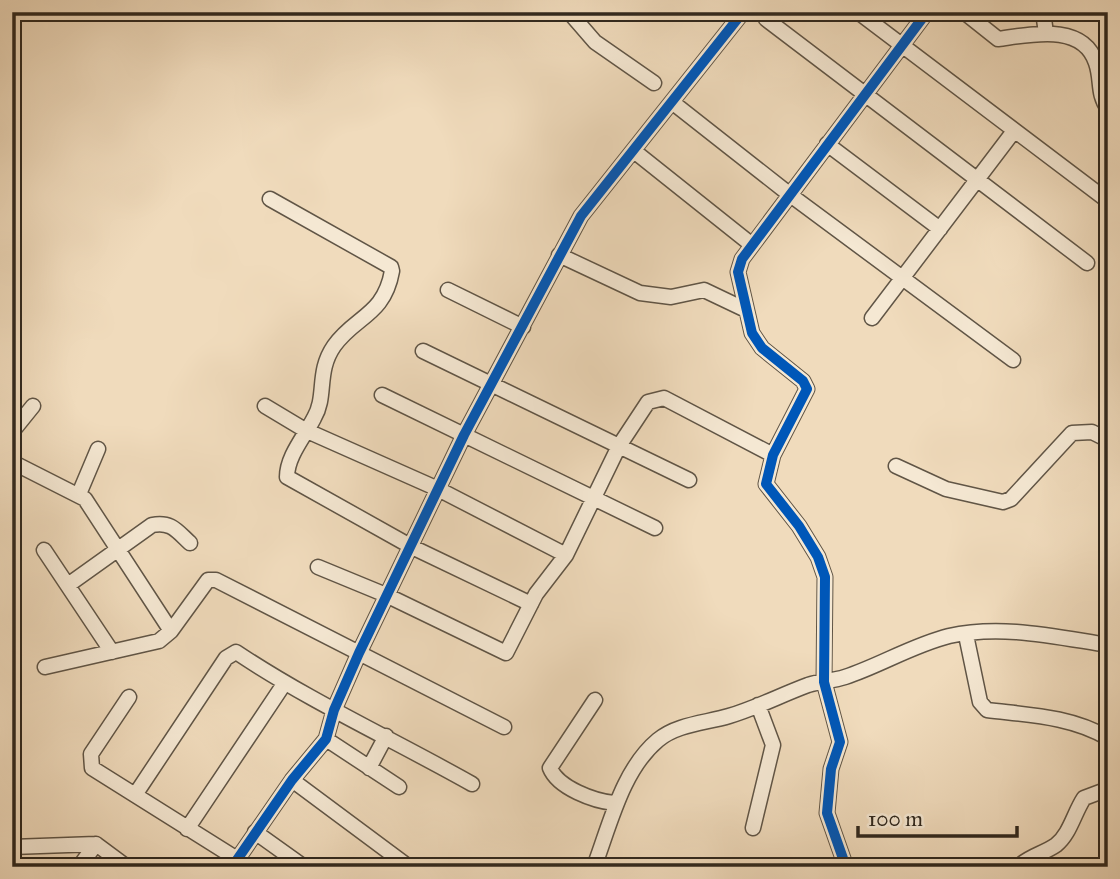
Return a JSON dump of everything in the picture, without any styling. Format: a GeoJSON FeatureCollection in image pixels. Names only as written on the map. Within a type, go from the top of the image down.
{"type":"FeatureCollection","features":[{"type":"Feature","properties":{"kind":"street"},"geometry":{"type":"LineString","coordinates":[[569,12],[595,42],[654,83]]}},
{"type":"Feature","properties":{"kind":"street"},"geometry":{"type":"LineString","coordinates":[[128,697],[90,759],[92,768],[187,829],[234,863],[292,780],[326,739],[334,710],[359,653],[464,435],[581,216],[743,12]]}},
{"type":"Feature","properties":{"kind":"street"},"geometry":{"type":"LineString","coordinates":[[858,12],[1108,201]]}},
{"type":"Feature","properties":{"kind":"street"},"geometry":{"type":"LineString","coordinates":[[846,867],[827,813],[831,769],[840,742],[824,682],[825,578],[818,556],[799,526],[766,484],[773,455],[807,388],[803,381],[762,348],[752,333],[737,272],[752,245],[789,194],[927,12]]}},
{"type":"Feature","properties":{"kind":"street"},"geometry":{"type":"LineString","coordinates":[[964,12],[999,39],[1046,33],[1074,38],[1090,52],[1097,64],[1098,93],[1108,110]]}},
{"type":"Feature","properties":{"kind":"street"},"geometry":{"type":"LineString","coordinates":[[1043,12],[1046,33]]}},
{"type":"Feature","properties":{"kind":"street"},"geometry":{"type":"LineString","coordinates":[[766,19],[1087,263]]}},
{"type":"Feature","properties":{"kind":"street"},"geometry":{"type":"LineString","coordinates":[[672,102],[789,194],[1013,360]]}},
{"type":"Feature","properties":{"kind":"street"},"geometry":{"type":"LineString","coordinates":[[872,318],[1014,131]]}},
{"type":"Feature","properties":{"kind":"street"},"geometry":{"type":"LineString","coordinates":[[827,144],[940,229]]}},
{"type":"Feature","properties":{"kind":"street"},"geometry":{"type":"LineString","coordinates":[[634,151],[752,245]]}},
{"type":"Feature","properties":{"kind":"street"},"geometry":{"type":"LineString","coordinates":[[270,199],[370,255],[392,271],[375,310],[340,338],[332,350],[322,370],[315,418],[304,430],[287,477],[412,547],[531,604]]}},
{"type":"Feature","properties":{"kind":"street"},"geometry":{"type":"LineString","coordinates":[[559,254],[640,293],[671,298],[704,290],[746,310]]}},
{"type":"Feature","properties":{"kind":"street"},"geometry":{"type":"LineString","coordinates":[[448,289],[523,327]]}},
{"type":"Feature","properties":{"kind":"street"},"geometry":{"type":"LineString","coordinates":[[423,351],[689,480]]}},
{"type":"Feature","properties":{"kind":"street"},"geometry":{"type":"LineString","coordinates":[[382,395],[655,528]]}},
{"type":"Feature","properties":{"kind":"street"},"geometry":{"type":"LineString","coordinates":[[318,567],[386,595],[503,653],[508,652],[531,604],[566,555],[619,446],[648,402],[664,398],[773,455]]}},
{"type":"Feature","properties":{"kind":"street"},"geometry":{"type":"LineString","coordinates":[[12,432],[33,405]]}},
{"type":"Feature","properties":{"kind":"street"},"geometry":{"type":"LineString","coordinates":[[265,406],[304,430],[438,489],[566,555]]}},
{"type":"Feature","properties":{"kind":"street"},"geometry":{"type":"LineString","coordinates":[[896,466],[946,489],[1003,502],[1011,499],[1072,433],[1092,432],[1108,440]]}},
{"type":"Feature","properties":{"kind":"street"},"geometry":{"type":"LineString","coordinates":[[79,494],[97,449]]}},
{"type":"Feature","properties":{"kind":"street"},"geometry":{"type":"LineString","coordinates":[[12,462],[79,494],[171,631]]}},
{"type":"Feature","properties":{"kind":"street"},"geometry":{"type":"LineString","coordinates":[[68,585],[152,526],[165,523],[190,543]]}},
{"type":"Feature","properties":{"kind":"street"},"geometry":{"type":"LineString","coordinates":[[44,550],[113,652]]}},
{"type":"Feature","properties":{"kind":"street"},"geometry":{"type":"LineString","coordinates":[[45,667],[159,642],[171,631],[208,580],[216,580],[503,727]]}},
{"type":"Feature","properties":{"kind":"street"},"geometry":{"type":"LineString","coordinates":[[594,867],[607,836],[614,803],[657,740],[670,733],[842,678],[949,636],[1006,631],[1064,636],[1108,645]]}},
{"type":"Feature","properties":{"kind":"street"},"geometry":{"type":"LineString","coordinates":[[966,635],[979,702],[987,709],[1058,719],[1092,729],[1108,738]]}},
{"type":"Feature","properties":{"kind":"street"},"geometry":{"type":"LineString","coordinates":[[135,795],[231,652],[236,652],[284,684],[472,784]]}},
{"type":"Feature","properties":{"kind":"street"},"geometry":{"type":"LineString","coordinates":[[187,829],[284,684]]}},
{"type":"Feature","properties":{"kind":"street"},"geometry":{"type":"LineString","coordinates":[[595,700],[550,768],[563,782],[595,802],[614,803]]}},
{"type":"Feature","properties":{"kind":"street"},"geometry":{"type":"LineString","coordinates":[[753,828],[773,745],[758,705]]}},
{"type":"Feature","properties":{"kind":"street"},"geometry":{"type":"LineString","coordinates":[[369,768],[386,736]]}},
{"type":"Feature","properties":{"kind":"street"},"geometry":{"type":"LineString","coordinates":[[326,739],[399,787]]}},
{"type":"Feature","properties":{"kind":"street"},"geometry":{"type":"LineString","coordinates":[[292,780],[409,867]]}},
{"type":"Feature","properties":{"kind":"street"},"geometry":{"type":"LineString","coordinates":[[1018,867],[1029,856],[1055,846],[1065,835],[1084,798],[1108,789]]}},
{"type":"Feature","properties":{"kind":"street"},"geometry":{"type":"LineString","coordinates":[[256,832],[304,867]]}},
{"type":"Feature","properties":{"kind":"street"},"geometry":{"type":"LineString","coordinates":[[79,867],[96,844]]}},
{"type":"Feature","properties":{"kind":"street"},"geometry":{"type":"LineString","coordinates":[[12,847],[96,844],[127,867]]}},
{"type":"Feature","properties":{"kind":"cycle path"},"geometry":{"type":"LineString","coordinates":[[232,867],[292,780],[326,739],[334,710],[359,653],[464,435],[581,216],[743,12]]}},
{"type":"Feature","properties":{"kind":"cycle path"},"geometry":{"type":"LineString","coordinates":[[846,867],[827,813],[831,769],[840,742],[824,682],[825,577],[818,557],[799,526],[766,484],[773,455],[807,389],[803,381],[762,348],[752,333],[738,272],[742,259],[927,12]]}}]}
